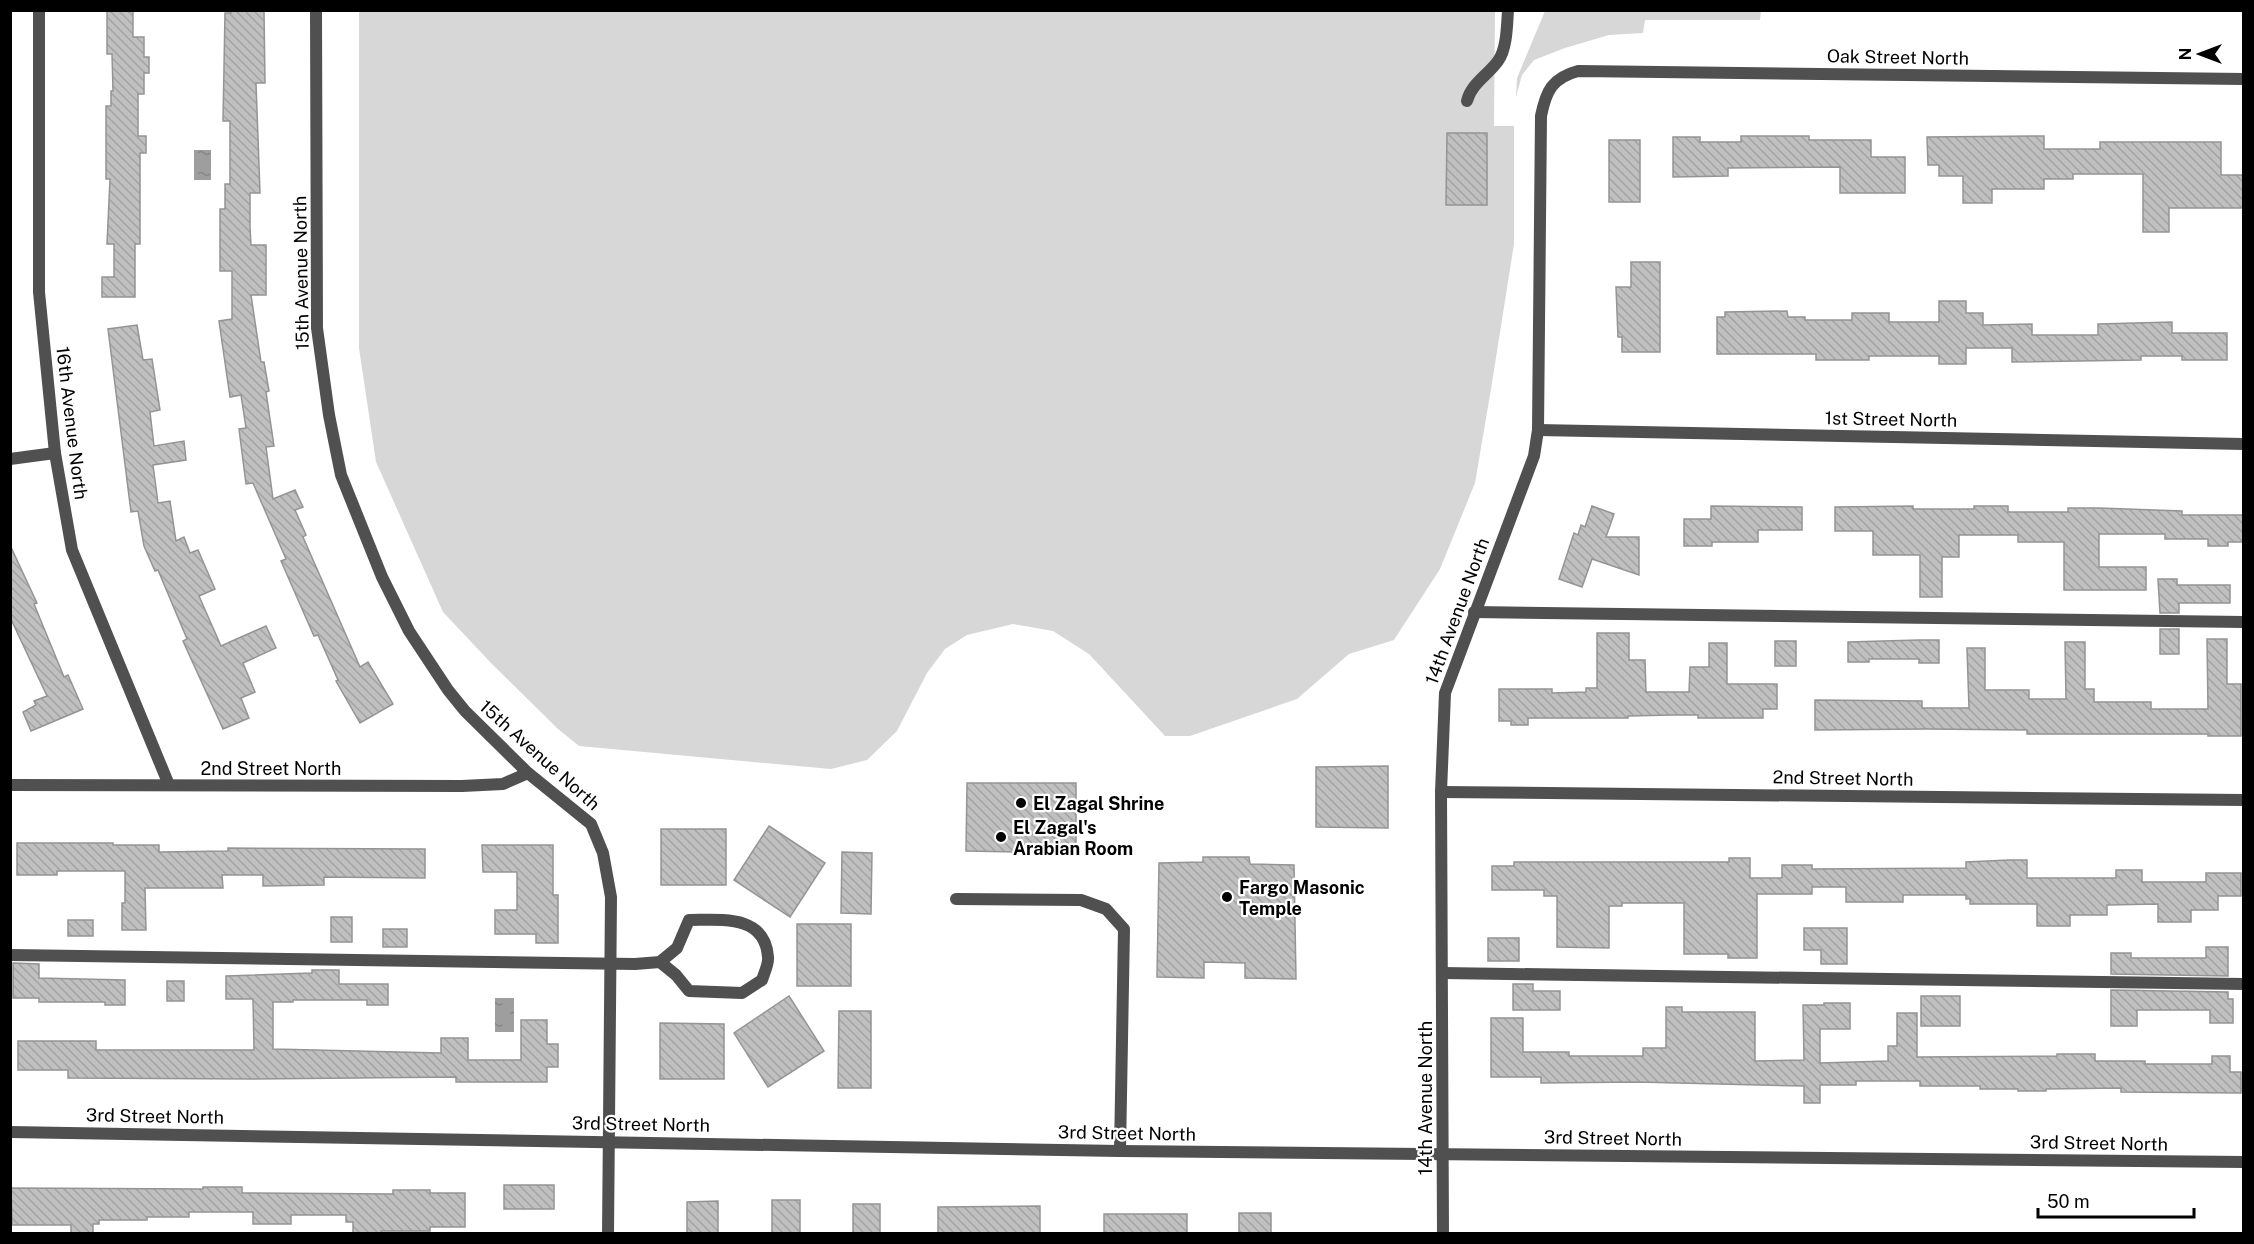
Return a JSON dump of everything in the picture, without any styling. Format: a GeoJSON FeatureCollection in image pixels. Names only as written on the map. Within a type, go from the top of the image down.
{"type":"FeatureCollection","features":[{"type":"Feature","properties":{"kind":"street","name":"16th Avenue North"},"geometry":{"type":"LineString","coordinates":[[39,10],[39,292],[55,453],[72,550],[169,785]]}},
{"type":"Feature","properties":{"kind":"street","name":"15th Avenue North"},"geometry":{"type":"LineString","coordinates":[[316,10],[317,328],[329,416],[341,475],[382,577],[409,631],[448,690],[465,711],[528,773],[591,825],[603,853],[611,897],[608,1233]]}},
{"type":"Feature","properties":{"kind":"street"},"geometry":{"type":"LineString","coordinates":[[1467,101],[1476,84],[1500,59],[1508,10]]}},
{"type":"Feature","properties":{"kind":"street","name":"Oak Street North"},"geometry":{"type":"LineString","coordinates":[[1555,82],[1565,75],[1578,71],[2244,79]]}},
{"type":"Feature","properties":{"kind":"street","name":"14th Avenue North"},"geometry":{"type":"LineString","coordinates":[[1443,1233],[1442,792],[1445,693],[1534,456],[1538,430],[1541,116],[1545,97],[1555,82]]}},
{"type":"Feature","properties":{"kind":"street","name":"1st Street North"},"geometry":{"type":"LineString","coordinates":[[1538,430],[2244,444]]}},
{"type":"Feature","properties":{"kind":"street"},"geometry":{"type":"LineString","coordinates":[[10,459],[55,453]]}},
{"type":"Feature","properties":{"kind":"street"},"geometry":{"type":"LineString","coordinates":[[1474,612],[2244,622]]}},
{"type":"Feature","properties":{"kind":"street","name":"2nd Street North"},"geometry":{"type":"LineString","coordinates":[[10,785],[462,786],[503,784],[528,773]]}},
{"type":"Feature","properties":{"kind":"street","name":"2nd Street North"},"geometry":{"type":"LineString","coordinates":[[1442,792],[2244,800]]}},
{"type":"Feature","properties":{"kind":"street"},"geometry":{"type":"LineString","coordinates":[[956,899],[1082,900],[1106,909],[1124,929],[1120,1151]]}},
{"type":"Feature","properties":{"kind":"street"},"geometry":{"type":"LineString","coordinates":[[10,955],[660,962],[677,948],[689,920],[739,920],[760,933],[769,958],[762,980],[742,993],[690,992],[676,975],[660,962]]}},
{"type":"Feature","properties":{"kind":"street"},"geometry":{"type":"LineString","coordinates":[[1442,973],[2244,984]]}},
{"type":"Feature","properties":{"kind":"street","name":"3rd Street North"},"geometry":{"type":"LineString","coordinates":[[10,1132],[1120,1151],[2244,1162]]}},
{"type":"Feature","properties":{"kind":"shaded area"},"geometry":{"type":"Polygon","coordinates":[[[1545,10],[1761,11],[1760,20],[1645,20],[1643,33],[1609,35],[1565,48],[1534,60],[1522,75],[1516,97],[1517,78],[1545,10]]]}},
{"type":"Feature","properties":{"kind":"shaded area"},"geometry":{"type":"Polygon","coordinates":[[[359,11],[1495,11],[1494,126],[1514,126],[1514,244],[1475,483],[1440,569],[1394,640],[1349,654],[1297,699],[1190,736],[1165,736],[1089,654],[1053,631],[1013,624],[967,635],[945,649],[927,673],[897,731],[867,760],[831,769],[579,746],[558,729],[491,663],[443,612],[376,462],[359,348],[359,11]]]}},
{"type":"Feature","properties":{"kind":"water"},"geometry":{"type":"Polygon","coordinates":[[[194,150],[211,150],[211,180],[194,180],[194,150]]]}},
{"type":"Feature","properties":{"kind":"water"},"geometry":{"type":"Polygon","coordinates":[[[495,998],[514,998],[514,1032],[495,1032],[495,998]]]}},
{"type":"Feature","properties":{"kind":"building"},"geometry":{"type":"Polygon","coordinates":[[[107,10],[133,10],[133,37],[144,37],[144,57],[149,57],[149,73],[144,73],[144,94],[138,94],[138,136],[146,136],[146,153],[140,153],[140,244],[135,244],[135,297],[102,297],[102,277],[114,277],[114,244],[107,244],[110,179],[106,179],[106,106],[111,106],[111,91],[113,91],[112,54],[107,54],[107,10]]]}},
{"type":"Feature","properties":{"kind":"building"},"geometry":{"type":"Polygon","coordinates":[[[231,10],[264,10],[265,83],[256,83],[260,193],[250,193],[250,227],[251,245],[266,245],[266,295],[251,295],[261,362],[264,362],[269,391],[266,392],[274,446],[266,447],[273,499],[295,490],[303,507],[295,510],[306,535],[303,537],[360,667],[368,662],[393,704],[360,723],[336,681],[338,680],[318,635],[314,636],[281,561],[286,559],[253,483],[246,484],[239,429],[246,428],[241,395],[230,397],[219,321],[232,319],[232,271],[220,271],[220,209],[225,209],[225,184],[230,184],[230,121],[223,121],[225,13],[231,13],[231,10]]]}},
{"type":"Feature","properties":{"kind":"building"},"geometry":{"type":"Polygon","coordinates":[[[1447,133],[1487,133],[1487,205],[1446,205],[1447,133]]]}},
{"type":"Feature","properties":{"kind":"building"},"geometry":{"type":"Polygon","coordinates":[[[1741,136],[1809,136],[1809,140],[1871,140],[1871,157],[1905,157],[1905,193],[1840,193],[1840,167],[1728,168],[1728,176],[1673,177],[1673,137],[1700,137],[1700,142],[1741,142],[1741,136]]]}},
{"type":"Feature","properties":{"kind":"building"},"geometry":{"type":"Polygon","coordinates":[[[2044,136],[2044,149],[2100,149],[2100,142],[2221,142],[2221,175],[2244,175],[2244,208],[2169,208],[2169,232],[2143,232],[2143,174],[2073,174],[2073,179],[2044,179],[2044,189],[1992,189],[1992,203],[1963,203],[1963,176],[1939,176],[1939,165],[1928,165],[1927,137],[2044,136]]]}},
{"type":"Feature","properties":{"kind":"building"},"geometry":{"type":"Polygon","coordinates":[[[1609,140],[1640,140],[1640,202],[1609,202],[1609,140]]]}},
{"type":"Feature","properties":{"kind":"building"},"geometry":{"type":"Polygon","coordinates":[[[1631,262],[1660,262],[1660,352],[1622,352],[1622,337],[1618,337],[1616,287],[1631,287],[1631,262]]]}},
{"type":"Feature","properties":{"kind":"building"},"geometry":{"type":"Polygon","coordinates":[[[1939,301],[1966,301],[1966,313],[1983,313],[1983,325],[2032,324],[2032,335],[2098,335],[2098,324],[2172,322],[2172,333],[2227,333],[2227,360],[2182,360],[2182,356],[2141,356],[2141,360],[2012,362],[2012,348],[1966,348],[1966,364],[1939,364],[1939,356],[1869,356],[1869,360],[1816,360],[1816,354],[1717,354],[1717,317],[1725,317],[1725,312],[1787,311],[1788,317],[1805,317],[1805,320],[1852,320],[1852,313],[1889,313],[1889,322],[1939,322],[1939,301]]]}},
{"type":"Feature","properties":{"kind":"building"},"geometry":{"type":"Polygon","coordinates":[[[137,325],[143,360],[152,359],[160,410],[150,412],[154,446],[184,441],[186,460],[153,465],[158,503],[170,501],[176,541],[184,537],[190,553],[198,550],[215,589],[199,596],[221,646],[266,626],[276,648],[243,663],[255,692],[241,698],[249,718],[223,729],[183,641],[187,639],[158,570],[155,571],[144,546],[138,511],[131,512],[108,329],[137,325]]]}},
{"type":"Feature","properties":{"kind":"building"},"geometry":{"type":"Polygon","coordinates":[[[1592,506],[1614,514],[1606,537],[1639,537],[1639,575],[1592,559],[1582,587],[1559,579],[1574,533],[1578,535],[1581,525],[1585,527],[1592,506]]]}},
{"type":"Feature","properties":{"kind":"building"},"geometry":{"type":"Polygon","coordinates":[[[1711,506],[1802,507],[1802,530],[1758,530],[1758,542],[1712,542],[1712,546],[1684,546],[1684,519],[1711,519],[1711,506]]]}},
{"type":"Feature","properties":{"kind":"building"},"geometry":{"type":"Polygon","coordinates":[[[1913,506],[1913,509],[1974,509],[1974,506],[2008,506],[2008,512],[2068,512],[2068,508],[2099,508],[2182,511],[2182,515],[2244,515],[2244,542],[2228,542],[2228,546],[2208,546],[2208,539],[2165,539],[2165,534],[2099,534],[2099,567],[2146,567],[2146,590],[2064,590],[2064,542],[2018,542],[2018,535],[1959,535],[1959,557],[1942,557],[1942,597],[1920,597],[1920,555],[1873,555],[1873,531],[1835,531],[1835,507],[1913,506]]]}},
{"type":"Feature","properties":{"kind":"building"},"geometry":{"type":"Polygon","coordinates":[[[10,545],[37,603],[34,604],[64,677],[68,675],[83,709],[31,731],[23,712],[36,705],[34,701],[47,696],[10,617],[10,545]]]}},
{"type":"Feature","properties":{"kind":"building"},"geometry":{"type":"Polygon","coordinates":[[[2158,579],[2177,579],[2177,585],[2230,585],[2230,603],[2179,603],[2179,613],[2160,613],[2158,579]]]}},
{"type":"Feature","properties":{"kind":"building"},"geometry":{"type":"Polygon","coordinates":[[[2160,629],[2179,629],[2179,654],[2160,654],[2160,629]]]}},
{"type":"Feature","properties":{"kind":"building"},"geometry":{"type":"Polygon","coordinates":[[[1597,633],[1629,633],[1629,660],[1645,660],[1646,692],[1689,692],[1690,667],[1709,667],[1709,643],[1727,643],[1727,684],[1777,684],[1777,709],[1763,709],[1763,718],[1698,718],[1698,715],[1673,715],[1628,716],[1628,718],[1528,718],[1528,725],[1511,725],[1511,721],[1499,721],[1499,689],[1552,689],[1552,693],[1586,692],[1586,688],[1597,688],[1597,633]]]}},
{"type":"Feature","properties":{"kind":"building"},"geometry":{"type":"Polygon","coordinates":[[[2207,639],[2227,639],[2227,684],[2241,684],[2241,736],[2027,734],[2027,730],[1815,730],[1815,700],[1922,701],[1922,708],[1969,708],[1967,648],[1985,648],[1985,690],[2029,690],[2029,699],[2066,699],[2065,642],[2085,642],[2085,689],[2094,689],[2094,702],[2151,702],[2151,709],[2208,709],[2207,639]]]}},
{"type":"Feature","properties":{"kind":"building"},"geometry":{"type":"Polygon","coordinates":[[[1939,640],[1939,663],[1919,663],[1919,659],[1869,659],[1869,662],[1848,662],[1848,642],[1939,640]]]}},
{"type":"Feature","properties":{"kind":"building"},"geometry":{"type":"Polygon","coordinates":[[[1775,641],[1796,641],[1796,666],[1775,666],[1775,641]]]}},
{"type":"Feature","properties":{"kind":"building"},"geometry":{"type":"Polygon","coordinates":[[[1388,766],[1388,828],[1316,827],[1316,767],[1388,766]]]}},
{"type":"Feature","properties":{"kind":"building","name":"El Zagal Shrine"},"geometry":{"type":"Polygon","coordinates":[[[967,783],[1076,783],[1076,853],[966,851],[967,783]]]}},
{"type":"Feature","properties":{"kind":"building"},"geometry":{"type":"Polygon","coordinates":[[[769,826],[825,863],[790,917],[734,880],[769,826]]]}},
{"type":"Feature","properties":{"kind":"building"},"geometry":{"type":"Polygon","coordinates":[[[661,829],[726,829],[726,885],[661,885],[661,829]]]}},
{"type":"Feature","properties":{"kind":"building"},"geometry":{"type":"Polygon","coordinates":[[[17,843],[159,845],[159,852],[228,851],[228,848],[425,849],[425,878],[324,877],[324,885],[263,886],[263,875],[222,875],[223,888],[145,888],[146,930],[122,930],[125,871],[57,871],[57,875],[17,875],[17,843]]]}},
{"type":"Feature","properties":{"kind":"building"},"geometry":{"type":"Polygon","coordinates":[[[482,845],[553,845],[553,895],[558,895],[558,943],[536,943],[536,934],[495,934],[495,910],[517,910],[517,872],[483,872],[482,845]]]}},
{"type":"Feature","properties":{"kind":"building"},"geometry":{"type":"Polygon","coordinates":[[[842,852],[872,853],[871,914],[841,913],[842,852]]]}},
{"type":"Feature","properties":{"kind":"building","name":"Fargo Masonic Temple"},"geometry":{"type":"Polygon","coordinates":[[[1203,857],[1249,857],[1250,864],[1294,865],[1296,979],[1245,978],[1245,963],[1204,962],[1204,978],[1157,977],[1159,863],[1203,862],[1203,857]]]}},
{"type":"Feature","properties":{"kind":"building"},"geometry":{"type":"Polygon","coordinates":[[[1729,858],[1750,858],[1750,878],[1782,878],[1782,865],[1812,865],[1812,869],[1966,868],[1966,862],[2009,860],[2027,860],[2027,878],[2116,878],[2116,870],[2142,870],[2142,882],[2206,882],[2206,873],[2241,873],[2241,896],[2218,896],[2218,910],[2191,910],[2191,922],[2158,922],[2158,904],[2107,905],[2107,915],[2070,915],[2070,926],[2037,926],[2037,904],[1970,904],[1970,899],[1966,899],[1966,895],[1903,895],[1903,902],[1846,902],[1846,887],[1812,887],[1812,894],[1757,894],[1757,958],[1728,958],[1728,954],[1684,954],[1684,903],[1622,903],[1622,906],[1609,906],[1609,948],[1557,947],[1557,896],[1544,896],[1544,890],[1492,890],[1492,866],[1514,866],[1514,862],[1729,862],[1729,858]]]}},
{"type":"Feature","properties":{"kind":"building"},"geometry":{"type":"Polygon","coordinates":[[[331,917],[352,917],[352,942],[331,942],[331,917]]]}},
{"type":"Feature","properties":{"kind":"building"},"geometry":{"type":"Polygon","coordinates":[[[68,920],[93,920],[93,936],[68,936],[68,920]]]}},
{"type":"Feature","properties":{"kind":"building"},"geometry":{"type":"Polygon","coordinates":[[[797,924],[851,924],[851,986],[797,986],[797,924]]]}},
{"type":"Feature","properties":{"kind":"building"},"geometry":{"type":"Polygon","coordinates":[[[1804,928],[1847,928],[1847,964],[1821,964],[1821,950],[1804,950],[1804,928]]]}},
{"type":"Feature","properties":{"kind":"building"},"geometry":{"type":"Polygon","coordinates":[[[383,929],[407,929],[407,947],[383,947],[383,929]]]}},
{"type":"Feature","properties":{"kind":"building"},"geometry":{"type":"Polygon","coordinates":[[[1488,938],[1519,938],[1519,961],[1488,961],[1488,938]]]}},
{"type":"Feature","properties":{"kind":"building"},"geometry":{"type":"Polygon","coordinates":[[[2206,947],[2228,947],[2228,976],[2111,974],[2111,953],[2131,953],[2131,958],[2206,958],[2206,947]]]}},
{"type":"Feature","properties":{"kind":"building"},"geometry":{"type":"Polygon","coordinates":[[[13,963],[39,964],[39,978],[125,980],[125,1005],[105,1005],[105,1002],[39,1002],[39,998],[13,998],[13,963]]]}},
{"type":"Feature","properties":{"kind":"building"},"geometry":{"type":"Polygon","coordinates":[[[312,970],[339,970],[339,984],[388,984],[388,1005],[367,1005],[367,1000],[273,1002],[273,1049],[441,1053],[441,1038],[468,1038],[468,1060],[521,1060],[521,1020],[547,1020],[547,1044],[558,1044],[558,1067],[547,1067],[547,1082],[456,1082],[456,1077],[68,1078],[68,1070],[18,1070],[18,1041],[96,1041],[96,1050],[254,1050],[253,999],[226,999],[226,976],[312,973],[312,970]]]}},
{"type":"Feature","properties":{"kind":"building"},"geometry":{"type":"Polygon","coordinates":[[[167,981],[184,981],[184,1001],[167,1001],[167,981]]]}},
{"type":"Feature","properties":{"kind":"building"},"geometry":{"type":"Polygon","coordinates":[[[1513,984],[1533,984],[1533,991],[1560,991],[1560,1010],[1513,1010],[1513,984]]]}},
{"type":"Feature","properties":{"kind":"building"},"geometry":{"type":"Polygon","coordinates":[[[2111,990],[2228,992],[2228,999],[2233,999],[2233,1023],[2210,1023],[2210,1010],[2137,1010],[2137,1026],[2111,1026],[2111,990]]]}},
{"type":"Feature","properties":{"kind":"building"},"geometry":{"type":"Polygon","coordinates":[[[789,996],[824,1051],[768,1087],[734,1033],[789,996]]]}},
{"type":"Feature","properties":{"kind":"building"},"geometry":{"type":"Polygon","coordinates":[[[1921,996],[1960,996],[1960,1026],[1921,1026],[1921,996]]]}},
{"type":"Feature","properties":{"kind":"building"},"geometry":{"type":"Polygon","coordinates":[[[1824,1003],[1850,1003],[1850,1029],[1820,1029],[1820,1063],[1888,1061],[1888,1046],[1897,1046],[1897,1013],[1917,1013],[1917,1057],[2095,1054],[2095,1061],[2212,1064],[2212,1056],[2230,1056],[2230,1072],[2241,1072],[2241,1093],[2121,1092],[2121,1088],[2018,1091],[2018,1089],[1980,1089],[1980,1086],[1920,1086],[1920,1081],[1856,1081],[1856,1085],[1820,1085],[1820,1103],[1804,1103],[1804,1086],[1637,1082],[1541,1083],[1541,1077],[1491,1077],[1491,1018],[1523,1018],[1523,1052],[1569,1052],[1569,1056],[1643,1056],[1643,1048],[1666,1048],[1666,1007],[1682,1007],[1682,1012],[1755,1012],[1755,1061],[1804,1060],[1803,1005],[1824,1005],[1824,1003]]]}},
{"type":"Feature","properties":{"kind":"building"},"geometry":{"type":"Polygon","coordinates":[[[839,1011],[871,1011],[871,1088],[838,1088],[839,1011]]]}},
{"type":"Feature","properties":{"kind":"building"},"geometry":{"type":"Polygon","coordinates":[[[660,1023],[724,1024],[724,1079],[660,1079],[660,1023]]]}},
{"type":"Feature","properties":{"kind":"building"},"geometry":{"type":"Polygon","coordinates":[[[504,1185],[554,1185],[554,1209],[504,1209],[504,1185]]]}},
{"type":"Feature","properties":{"kind":"building"},"geometry":{"type":"Polygon","coordinates":[[[203,1187],[242,1187],[242,1193],[393,1194],[393,1190],[430,1190],[430,1193],[465,1193],[465,1227],[430,1227],[430,1231],[353,1233],[353,1222],[346,1222],[346,1215],[291,1215],[291,1224],[253,1224],[253,1212],[189,1212],[189,1217],[99,1220],[99,1224],[93,1224],[93,1233],[71,1233],[71,1225],[12,1225],[11,1188],[203,1189],[203,1187]]]}},
{"type":"Feature","properties":{"kind":"building"},"geometry":{"type":"Polygon","coordinates":[[[772,1200],[800,1200],[800,1233],[772,1233],[772,1200]]]}},
{"type":"Feature","properties":{"kind":"building"},"geometry":{"type":"Polygon","coordinates":[[[718,1201],[718,1233],[687,1233],[687,1202],[718,1201]]]}},
{"type":"Feature","properties":{"kind":"building"},"geometry":{"type":"Polygon","coordinates":[[[853,1204],[880,1204],[880,1233],[853,1233],[853,1204]]]}},
{"type":"Feature","properties":{"kind":"building"},"geometry":{"type":"Polygon","coordinates":[[[1040,1206],[1040,1233],[938,1233],[938,1207],[1040,1206]]]}},
{"type":"Feature","properties":{"kind":"building"},"geometry":{"type":"Polygon","coordinates":[[[1239,1213],[1271,1213],[1271,1233],[1239,1233],[1239,1213]]]}},
{"type":"Feature","properties":{"kind":"building"},"geometry":{"type":"Polygon","coordinates":[[[1104,1214],[1187,1214],[1187,1233],[1104,1233],[1104,1214]]]}},
{"type":"Feature","properties":{"kind":"place","name":"El Zagal Shrine"},"geometry":{"type":"Point","coordinates":[1021,803]}},
{"type":"Feature","properties":{"kind":"place","name":"El Zagal's Arabian Room"},"geometry":{"type":"Point","coordinates":[1001,837]}},
{"type":"Feature","properties":{"kind":"place","name":"Fargo Masonic Temple"},"geometry":{"type":"Point","coordinates":[1227,897]}}]}
